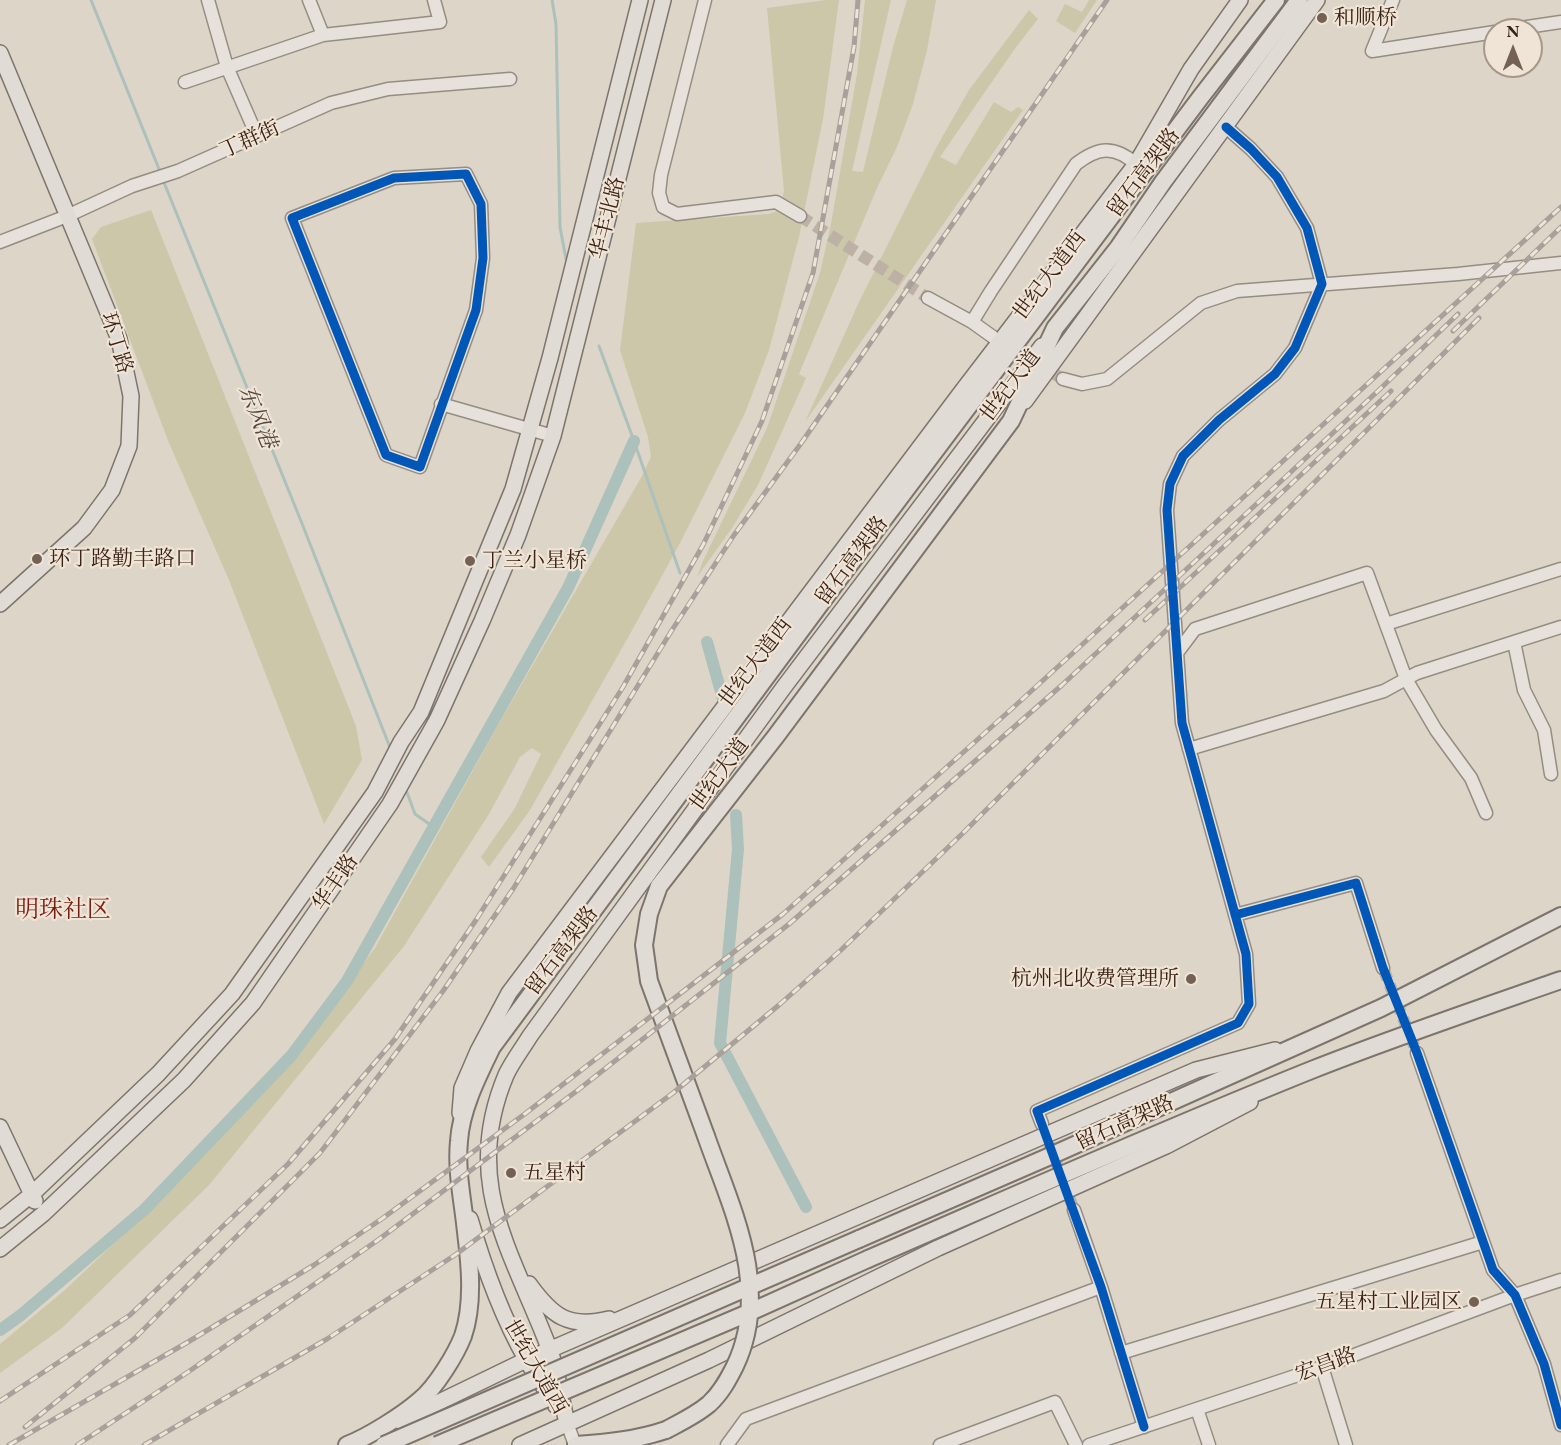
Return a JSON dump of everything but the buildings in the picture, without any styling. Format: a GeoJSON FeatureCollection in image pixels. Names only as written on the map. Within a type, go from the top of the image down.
{"type":"FeatureCollection","features":[{"type":"Feature","properties":{"kind":"highway"},"geometry":{"type":"LineString","coordinates":[[1136,164],[1262,0]]}},
{"type":"Feature","properties":{"kind":"highway","name":"留石高架路"},"geometry":{"type":"LineString","coordinates":[[355,1442],[422,1400],[450,1360],[463,1335],[469,1302],[469,1277],[459,1181],[459,1140],[471,1093],[492,1047],[873,533],[1276,0]]}},
{"type":"Feature","properties":{"kind":"highway","name":"留石高架路"},"geometry":{"type":"LineString","coordinates":[[576,1445],[615,1443],[646,1437],[693,1416],[723,1389],[741,1352],[749,1323],[751,1300],[746,1252],[737,1220],[649,981],[644,945],[649,914],[659,886],[776,736],[1011,421],[1055,328],[1118,248],[1163,182],[1299,0]]}},
{"type":"Feature","properties":{"kind":"highway","name":"留石高架路"},"geometry":{"type":"LineString","coordinates":[[384,1445],[1304,1043],[1381,1008],[1561,916]]}},
{"type":"Feature","properties":{"kind":"highway","name":"留石高架路"},"geometry":{"type":"LineString","coordinates":[[437,1445],[748,1313],[1058,1176],[1314,1069],[1561,980]]}},
{"type":"Feature","properties":{"kind":"main road","name":"华丰北路"},"geometry":{"type":"LineString","coordinates":[[530,430],[640,0]]}},
{"type":"Feature","properties":{"kind":"main road","name":"华丰北路"},"geometry":{"type":"LineString","coordinates":[[553,436],[663,0]]}},
{"type":"Feature","properties":{"kind":"main road","name":"世纪大道西"},"geometry":{"type":"LineString","coordinates":[[459,1140],[462,1088],[478,1051],[509,993],[886,490],[1136,164],[1191,69],[1240,0]]}},
{"type":"Feature","properties":{"kind":"main road"},"geometry":{"type":"LineString","coordinates":[[1011,421],[1317,0]]}},
{"type":"Feature","properties":{"kind":"main road","name":"环丁路"},"geometry":{"type":"LineString","coordinates":[[0,53],[118,339],[131,396],[129,446],[112,490],[84,528],[0,604]]}},
{"type":"Feature","properties":{"kind":"main road","name":"世纪大道"},"geometry":{"type":"LineString","coordinates":[[511,1260],[493,1206],[487,1154],[493,1110],[507,1072],[530,1036],[784,687],[1055,328]]}},
{"type":"Feature","properties":{"kind":"main road","name":"华丰路"},"geometry":{"type":"LineString","coordinates":[[0,1220],[31,1195],[158,1074],[232,994],[375,792],[401,742],[421,712],[513,489],[530,430]]}},
{"type":"Feature","properties":{"kind":"main road","name":"华丰路"},"geometry":{"type":"LineString","coordinates":[[0,1249],[43,1214],[184,1080],[253,1003],[390,804],[437,720],[482,621],[518,535],[553,436]]}},
{"type":"Feature","properties":{"kind":"main road"},"geometry":{"type":"LineString","coordinates":[[923,503],[977,466]]}},
{"type":"Feature","properties":{"kind":"main road"},"geometry":{"type":"LineString","coordinates":[[355,1442],[526,1360],[1196,1070],[1304,1043]]}},
{"type":"Feature","properties":{"kind":"main road"},"geometry":{"type":"LineString","coordinates":[[520,1445],[709,1360],[938,1248],[1166,1146],[1314,1069]]}},
{"type":"Feature","properties":{"kind":"main road"},"geometry":{"type":"LineString","coordinates":[[0,1127],[31,1195],[43,1214]]}},
{"type":"Feature","properties":{"kind":"main road","name":"世纪大道西"},"geometry":{"type":"LineString","coordinates":[[459,1181],[483,1266],[526,1360],[562,1426]]}},
{"type":"Feature","properties":{"kind":"main road","name":"世纪大道西"},"geometry":{"type":"LineString","coordinates":[[511,1260],[550,1350],[562,1426]]}},
{"type":"Feature","properties":{"kind":"main road"},"geometry":{"type":"LineString","coordinates":[[511,1260],[544,1306],[556,1315],[575,1322],[597,1322],[640,1311]]}},
{"type":"Feature","properties":{"kind":"street"},"geometry":{"type":"LineString","coordinates":[[208,0],[227,66],[257,136]]}},
{"type":"Feature","properties":{"kind":"street"},"geometry":{"type":"LineString","coordinates":[[309,0],[323,35]]}},
{"type":"Feature","properties":{"kind":"street"},"geometry":{"type":"LineString","coordinates":[[184,82],[323,35],[440,22],[434,0]]}},
{"type":"Feature","properties":{"kind":"street"},"geometry":{"type":"LineString","coordinates":[[705,0],[661,175],[659,193],[663,207],[677,214],[776,202],[800,216]]}},
{"type":"Feature","properties":{"kind":"street"},"geometry":{"type":"LineString","coordinates":[[1393,0],[1372,51],[1483,34]]}},
{"type":"Feature","properties":{"kind":"street"},"geometry":{"type":"LineString","coordinates":[[1543,25],[1561,22]]}},
{"type":"Feature","properties":{"kind":"street","name":"丁群街"},"geometry":{"type":"LineString","coordinates":[[0,242],[67,216],[132,186],[178,171],[331,103],[388,89],[510,79]]}},
{"type":"Feature","properties":{"kind":"street"},"geometry":{"type":"LineString","coordinates":[[1042,1124],[1038,1111],[1238,1023],[1249,1004],[1246,954],[1182,723],[1167,510],[1170,484],[1183,456],[1220,420],[1275,374],[1295,348],[1322,284],[1307,228],[1277,177],[1226,127]]}},
{"type":"Feature","properties":{"kind":"street"},"geometry":{"type":"LineString","coordinates":[[972,322],[1076,165],[1090,153],[1106,150],[1123,152],[1136,164]]}},
{"type":"Feature","properties":{"kind":"street"},"geometry":{"type":"LineString","coordinates":[[466,174],[481,204],[483,258],[476,310],[441,404],[420,467],[386,455],[292,218],[394,178],[466,174]]}},
{"type":"Feature","properties":{"kind":"street"},"geometry":{"type":"LineString","coordinates":[[1063,379],[1082,384],[1107,379],[1201,303],[1236,291],[1458,274],[1561,263]]}},
{"type":"Feature","properties":{"kind":"street"},"geometry":{"type":"LineString","coordinates":[[928,298],[972,322],[993,337]]}},
{"type":"Feature","properties":{"kind":"street"},"geometry":{"type":"LineString","coordinates":[[441,404],[553,436]]}},
{"type":"Feature","properties":{"kind":"street"},"geometry":{"type":"LineString","coordinates":[[1386,624],[1561,569]]}},
{"type":"Feature","properties":{"kind":"street"},"geometry":{"type":"LineString","coordinates":[[1177,653],[1196,629],[1367,573],[1406,679],[1436,730],[1471,778],[1486,813]]}},
{"type":"Feature","properties":{"kind":"street"},"geometry":{"type":"LineString","coordinates":[[1189,749],[1384,691],[1417,673],[1561,627]]}},
{"type":"Feature","properties":{"kind":"street"},"geometry":{"type":"LineString","coordinates":[[1514,642],[1524,690],[1544,730],[1551,774]]}},
{"type":"Feature","properties":{"kind":"street"},"geometry":{"type":"LineString","coordinates":[[1235,915],[1356,883],[1383,968]]}},
{"type":"Feature","properties":{"kind":"street"},"geometry":{"type":"LineString","coordinates":[[1417,1053],[1493,1270],[1515,1295],[1544,1364],[1561,1425]]}},
{"type":"Feature","properties":{"kind":"street"},"geometry":{"type":"LineString","coordinates":[[1074,1210],[1101,1287],[1144,1427]]}},
{"type":"Feature","properties":{"kind":"street"},"geometry":{"type":"LineString","coordinates":[[1121,1353],[1484,1242]]}},
{"type":"Feature","properties":{"kind":"street","name":"宏昌路"},"geometry":{"type":"LineString","coordinates":[[1089,1445],[1322,1367],[1561,1280]]}},
{"type":"Feature","properties":{"kind":"street"},"geometry":{"type":"LineString","coordinates":[[728,1445],[746,1419],[1101,1287]]}},
{"type":"Feature","properties":{"kind":"street"},"geometry":{"type":"LineString","coordinates":[[1322,1367],[1346,1445]]}},
{"type":"Feature","properties":{"kind":"street"},"geometry":{"type":"LineString","coordinates":[[940,1445],[1055,1402],[1076,1445]]}},
{"type":"Feature","properties":{"kind":"street"},"geometry":{"type":"LineString","coordinates":[[1197,1409],[1209,1445]]}},
{"type":"Feature","properties":{"kind":"street"},"geometry":{"type":"LineString","coordinates":[[562,1426],[576,1445]]}},
{"type":"Feature","properties":{"kind":"shaded area"},"geometry":{"type":"Polygon","coordinates":[[[839,0],[823,119],[799,237],[769,350],[745,413],[680,543],[530,810],[489,867],[481,857],[515,808],[541,754],[532,748],[520,757],[489,814],[404,946],[209,1185],[62,1328],[0,1373],[0,1344],[65,1290],[148,1211],[238,1117],[325,1015],[375,948],[497,727],[651,457],[648,437],[620,350],[636,223],[769,214],[780,210],[784,191],[767,8],[839,0]]]}},
{"type":"Feature","properties":{"kind":"shaded area"},"geometry":{"type":"Polygon","coordinates":[[[865,0],[891,0],[852,171],[863,172],[893,47],[907,0],[936,0],[927,50],[913,104],[897,147],[877,188],[799,374],[806,378],[758,485],[732,528],[697,577],[767,428],[820,273],[831,224],[857,74],[865,0]]]}},
{"type":"Feature","properties":{"kind":"shaded area"},"geometry":{"type":"Polygon","coordinates":[[[1089,0],[1097,0],[1075,33],[1056,21],[1065,4],[1082,12],[1089,0]]]}},
{"type":"Feature","properties":{"kind":"shaded area"},"geometry":{"type":"Polygon","coordinates":[[[1029,10],[1038,19],[940,157],[956,165],[994,102],[1011,112],[1018,107],[1023,110],[805,422],[859,302],[936,148],[969,90],[1029,10]]]}},
{"type":"Feature","properties":{"kind":"shaded area"},"geometry":{"type":"Polygon","coordinates":[[[151,210],[356,726],[362,760],[324,824],[229,580],[169,443],[92,239],[101,227],[151,210]]]}},
{"type":"Feature","properties":{"kind":"waterway","name":"东风港"},"geometry":{"type":"LineString","coordinates":[[91,0],[161,174]]}},
{"type":"Feature","properties":{"kind":"waterway"},"geometry":{"type":"LineString","coordinates":[[552,0],[556,24],[560,227],[566,259]]}},
{"type":"Feature","properties":{"kind":"waterway","name":"东风港"},"geometry":{"type":"LineString","coordinates":[[163,180],[391,750]]}},
{"type":"Feature","properties":{"kind":"waterway"},"geometry":{"type":"LineString","coordinates":[[599,346],[680,573]]}},
{"type":"Feature","properties":{"kind":"waterway"},"geometry":{"type":"LineString","coordinates":[[0,1330],[21,1315],[145,1209],[291,1056],[347,981],[568,588],[634,441]]}},
{"type":"Feature","properties":{"kind":"waterway"},"geometry":{"type":"LineString","coordinates":[[707,642],[723,699]]}},
{"type":"Feature","properties":{"kind":"waterway","name":"东风港"},"geometry":{"type":"LineString","coordinates":[[405,787],[415,814],[432,826]]}},
{"type":"Feature","properties":{"kind":"waterway"},"geometry":{"type":"LineString","coordinates":[[736,815],[738,849],[720,1043],[806,1207]]}},
{"type":"Feature","properties":{"kind":"tunnel"},"geometry":{"type":"LineString","coordinates":[[800,216],[928,298]]}},
{"type":"Feature","properties":{"kind":"tunnel"},"geometry":{"type":"LineString","coordinates":[[1007,345],[1063,379]]}},
{"type":"Feature","properties":{"kind":"tunnel"},"geometry":{"type":"LineString","coordinates":[[1383,968],[1417,1053]]}},
{"type":"Feature","properties":{"kind":"tunnel"},"geometry":{"type":"LineString","coordinates":[[1043,1127],[1074,1210]]}},
{"type":"Feature","properties":{"kind":"railway"},"geometry":{"type":"LineString","coordinates":[[0,1401],[130,1315],[288,1164],[395,1039],[476,920],[623,687],[703,545],[762,421],[813,273],[854,47],[858,0]]}},
{"type":"Feature","properties":{"kind":"railway"},"geometry":{"type":"LineString","coordinates":[[25,1427],[135,1338],[320,1153],[443,991],[513,889],[672,630],[734,535],[802,442],[1107,0]]}},
{"type":"Feature","properties":{"kind":"railway"},"geometry":{"type":"LineString","coordinates":[[9,1445],[188,1342],[314,1265],[383,1218],[526,1113],[783,914],[1016,705],[1561,207]]}},
{"type":"Feature","properties":{"kind":"railway"},"geometry":{"type":"LineString","coordinates":[[1453,331],[1561,227]]}},
{"type":"Feature","properties":{"kind":"railway"},"geometry":{"type":"LineString","coordinates":[[77,1445],[188,1372],[378,1240],[578,1090],[789,924],[1062,685],[1458,314]]}},
{"type":"Feature","properties":{"kind":"railway"},"geometry":{"type":"LineString","coordinates":[[144,1445],[327,1339],[455,1255],[673,1093],[779,1005],[841,950],[962,834],[1479,318]]}},
{"type":"Feature","properties":{"kind":"railway"},"geometry":{"type":"LineString","coordinates":[[1145,620],[1391,391]]}},
{"type":"Feature","properties":{"kind":"cycle path"},"geometry":{"type":"LineString","coordinates":[[1144,1427],[1101,1287],[1037,1111],[1238,1023],[1249,1004],[1246,954],[1182,723],[1167,510],[1170,484],[1183,456],[1219,420],[1275,374],[1295,348],[1322,284],[1307,228],[1277,177],[1226,127]]}},
{"type":"Feature","properties":{"kind":"cycle path"},"geometry":{"type":"LineString","coordinates":[[466,174],[481,204],[483,258],[476,310],[420,467],[386,455],[292,218],[394,178],[466,174]]}},
{"type":"Feature","properties":{"kind":"cycle path"},"geometry":{"type":"LineString","coordinates":[[1235,915],[1356,883],[1383,968],[1417,1053],[1493,1270],[1515,1295],[1544,1364],[1561,1425]]}},
{"type":"Feature","properties":{"kind":"place","name":"和顺桥"},"geometry":{"type":"Point","coordinates":[1322,18]}},
{"type":"Feature","properties":{"kind":"place","name":"环丁路勤丰路口"},"geometry":{"type":"Point","coordinates":[37,559]}},
{"type":"Feature","properties":{"kind":"place","name":"丁兰小星桥"},"geometry":{"type":"Point","coordinates":[470,561]}},
{"type":"Feature","properties":{"kind":"place","name":"杭州北收费管理所"},"geometry":{"type":"Point","coordinates":[1191,979]}},
{"type":"Feature","properties":{"kind":"place","name":"五星村"},"geometry":{"type":"Point","coordinates":[511,1173]}},
{"type":"Feature","properties":{"kind":"place","name":"五星村工业园区"},"geometry":{"type":"Point","coordinates":[1474,1302]}},
{"type":"Feature","properties":{"kind":"district","name":"明珠社区"},"geometry":{"type":"Point","coordinates":[63,910]}}]}
